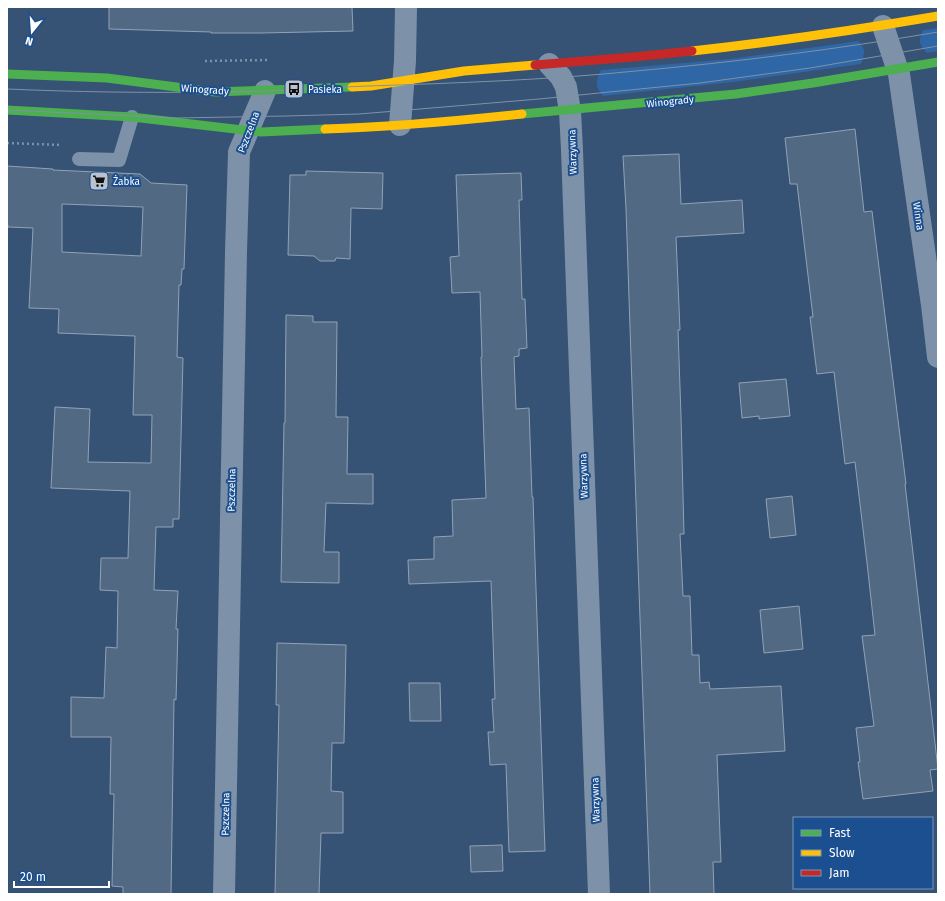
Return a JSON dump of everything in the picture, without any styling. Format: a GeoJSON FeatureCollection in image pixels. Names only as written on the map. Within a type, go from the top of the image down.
{"type":"FeatureCollection","features":[{"type":"Feature","properties":{"kind":"street"},"geometry":{"type":"LineString","coordinates":[[400,126],[405,61],[406,7]]}},
{"type":"Feature","properties":{"kind":"street","name":"Winogrady"},"geometry":{"type":"LineString","coordinates":[[7,74],[107,78],[216,92],[371,86],[464,71],[633,57],[744,45],[883,26],[938,16]]}},
{"type":"Feature","properties":{"kind":"street","name":"Winna"},"geometry":{"type":"LineString","coordinates":[[883,26],[898,72],[932,305],[938,357]]}},
{"type":"Feature","properties":{"kind":"street","name":"Winogrady"},"geometry":{"type":"LineString","coordinates":[[7,110],[132,116],[261,132],[400,126],[667,102],[736,94],[898,72],[938,62]]}},
{"type":"Feature","properties":{"kind":"street","name":"Warzywna"},"geometry":{"type":"LineString","coordinates":[[549,64],[561,77],[566,87],[570,111],[599,894]]}},
{"type":"Feature","properties":{"kind":"street","name":"Pszczelna"},"geometry":{"type":"LineString","coordinates":[[224,894],[239,152],[265,91]]}},
{"type":"Feature","properties":{"kind":"lane"},"geometry":{"type":"LineString","coordinates":[[79,159],[119,160],[132,116]]}},
{"type":"Feature","properties":{"kind":"shaded area"},"geometry":{"type":"Polygon","coordinates":[[[938,28],[938,51],[927,53],[922,48],[920,43],[920,37],[923,30],[938,28]]]}},
{"type":"Feature","properties":{"kind":"shaded area"},"geometry":{"type":"Polygon","coordinates":[[[858,41],[864,49],[861,64],[733,82],[603,96],[597,87],[598,77],[601,70],[730,59],[858,41]]]}},
{"type":"Feature","properties":{"kind":"building"},"geometry":{"type":"Polygon","coordinates":[[[109,7],[352,7],[353,31],[211,33],[109,29],[109,7]]]}},
{"type":"Feature","properties":{"kind":"building"},"geometry":{"type":"Polygon","coordinates":[[[855,129],[864,212],[872,211],[906,484],[938,769],[930,770],[933,791],[863,799],[858,762],[860,762],[856,728],[874,726],[862,636],[875,635],[867,563],[855,462],[845,464],[834,372],[817,374],[810,317],[813,317],[797,184],[790,184],[785,138],[855,129]]]}},
{"type":"Feature","properties":{"kind":"building"},"geometry":{"type":"Polygon","coordinates":[[[679,154],[681,204],[742,200],[744,233],[676,237],[680,330],[678,330],[684,534],[680,534],[683,596],[690,596],[692,655],[699,655],[700,683],[709,682],[710,689],[781,686],[785,751],[717,755],[721,862],[713,862],[714,894],[650,894],[623,156],[679,154]]]}},
{"type":"Feature","properties":{"kind":"building"},"geometry":{"type":"Polygon","coordinates":[[[7,166],[53,170],[140,174],[151,183],[187,185],[184,269],[182,269],[181,285],[179,285],[177,357],[183,358],[179,519],[173,519],[173,527],[156,527],[154,590],[178,591],[176,629],[178,629],[176,700],[174,699],[171,894],[123,894],[123,887],[112,886],[114,794],[110,794],[111,737],[71,737],[71,697],[104,698],[106,647],[117,648],[118,591],[100,590],[101,558],[128,558],[130,491],[51,488],[55,407],[90,409],[88,462],[151,463],[152,415],[133,415],[135,336],[58,333],[59,309],[29,308],[33,228],[8,227],[7,166]],[[62,204],[62,252],[141,256],[143,207],[62,204]]]}},
{"type":"Feature","properties":{"kind":"building"},"geometry":{"type":"Polygon","coordinates":[[[306,171],[383,173],[382,209],[351,208],[350,259],[336,258],[335,261],[320,261],[314,256],[288,255],[290,175],[306,175],[306,171]]]}},
{"type":"Feature","properties":{"kind":"building"},"geometry":{"type":"Polygon","coordinates":[[[521,173],[522,200],[519,200],[522,299],[525,299],[527,348],[519,349],[519,356],[514,357],[516,409],[529,408],[545,851],[509,852],[506,764],[490,765],[488,732],[494,732],[492,699],[495,699],[491,581],[409,584],[408,560],[434,559],[434,537],[453,536],[452,500],[486,498],[480,292],[452,293],[450,257],[459,256],[456,175],[521,173]]]}},
{"type":"Feature","properties":{"kind":"building"},"geometry":{"type":"Polygon","coordinates":[[[286,315],[313,316],[313,322],[337,322],[336,417],[348,417],[347,474],[373,474],[373,504],[326,503],[324,552],[339,552],[339,583],[281,582],[286,315]]]}},
{"type":"Feature","properties":{"kind":"building"},"geometry":{"type":"Polygon","coordinates":[[[786,379],[790,416],[759,419],[759,416],[742,418],[739,383],[786,379]]]}},
{"type":"Feature","properties":{"kind":"building"},"geometry":{"type":"Polygon","coordinates":[[[792,496],[796,535],[770,538],[766,499],[792,496]]]}},
{"type":"Feature","properties":{"kind":"building"},"geometry":{"type":"Polygon","coordinates":[[[799,606],[803,649],[764,653],[760,610],[799,606]]]}},
{"type":"Feature","properties":{"kind":"building"},"geometry":{"type":"Polygon","coordinates":[[[277,643],[346,645],[344,743],[332,743],[331,791],[343,792],[343,833],[321,833],[319,894],[275,894],[279,705],[276,705],[277,643]]]}},
{"type":"Feature","properties":{"kind":"building"},"geometry":{"type":"Polygon","coordinates":[[[409,683],[440,683],[441,721],[410,721],[409,683]]]}},
{"type":"Feature","properties":{"kind":"building"},"geometry":{"type":"Polygon","coordinates":[[[502,845],[503,871],[471,872],[470,846],[502,845]]]}},
{"type":"Feature","properties":{"kind":"tram line"},"geometry":{"type":"LineString","coordinates":[[7,89],[110,92],[233,92],[536,79],[603,74],[750,59],[863,44],[938,32]]}},
{"type":"Feature","properties":{"kind":"tram line"},"geometry":{"type":"LineString","coordinates":[[7,110],[177,118],[359,114],[539,99],[700,83],[810,68],[938,46]]}},
{"type":"Feature","properties":{"kind":"traffic: fast"},"geometry":{"type":"LineString","coordinates":[[522,114],[736,94],[938,62]]}},
{"type":"Feature","properties":{"kind":"traffic: fast"},"geometry":{"type":"LineString","coordinates":[[7,74],[107,78],[215,92],[352,87]]}},
{"type":"Feature","properties":{"kind":"traffic: fast"},"geometry":{"type":"LineString","coordinates":[[7,110],[132,117],[261,132],[325,129]]}},
{"type":"Feature","properties":{"kind":"traffic: slow"},"geometry":{"type":"LineString","coordinates":[[692,51],[754,44],[938,16]]}},
{"type":"Feature","properties":{"kind":"traffic: slow"},"geometry":{"type":"LineString","coordinates":[[352,87],[371,86],[464,71],[535,65]]}},
{"type":"Feature","properties":{"kind":"traffic: slow"},"geometry":{"type":"LineString","coordinates":[[325,129],[374,127],[522,114]]}},
{"type":"Feature","properties":{"kind":"traffic: jam"},"geometry":{"type":"LineString","coordinates":[[535,65],[692,51]]}},
{"type":"Feature","properties":{"kind":"place","name":"Pasieka"},"geometry":{"type":"Point","coordinates":[294,89]}},
{"type":"Feature","properties":{"kind":"place","name":"Żabka"},"geometry":{"type":"Point","coordinates":[99,181]}}]}
